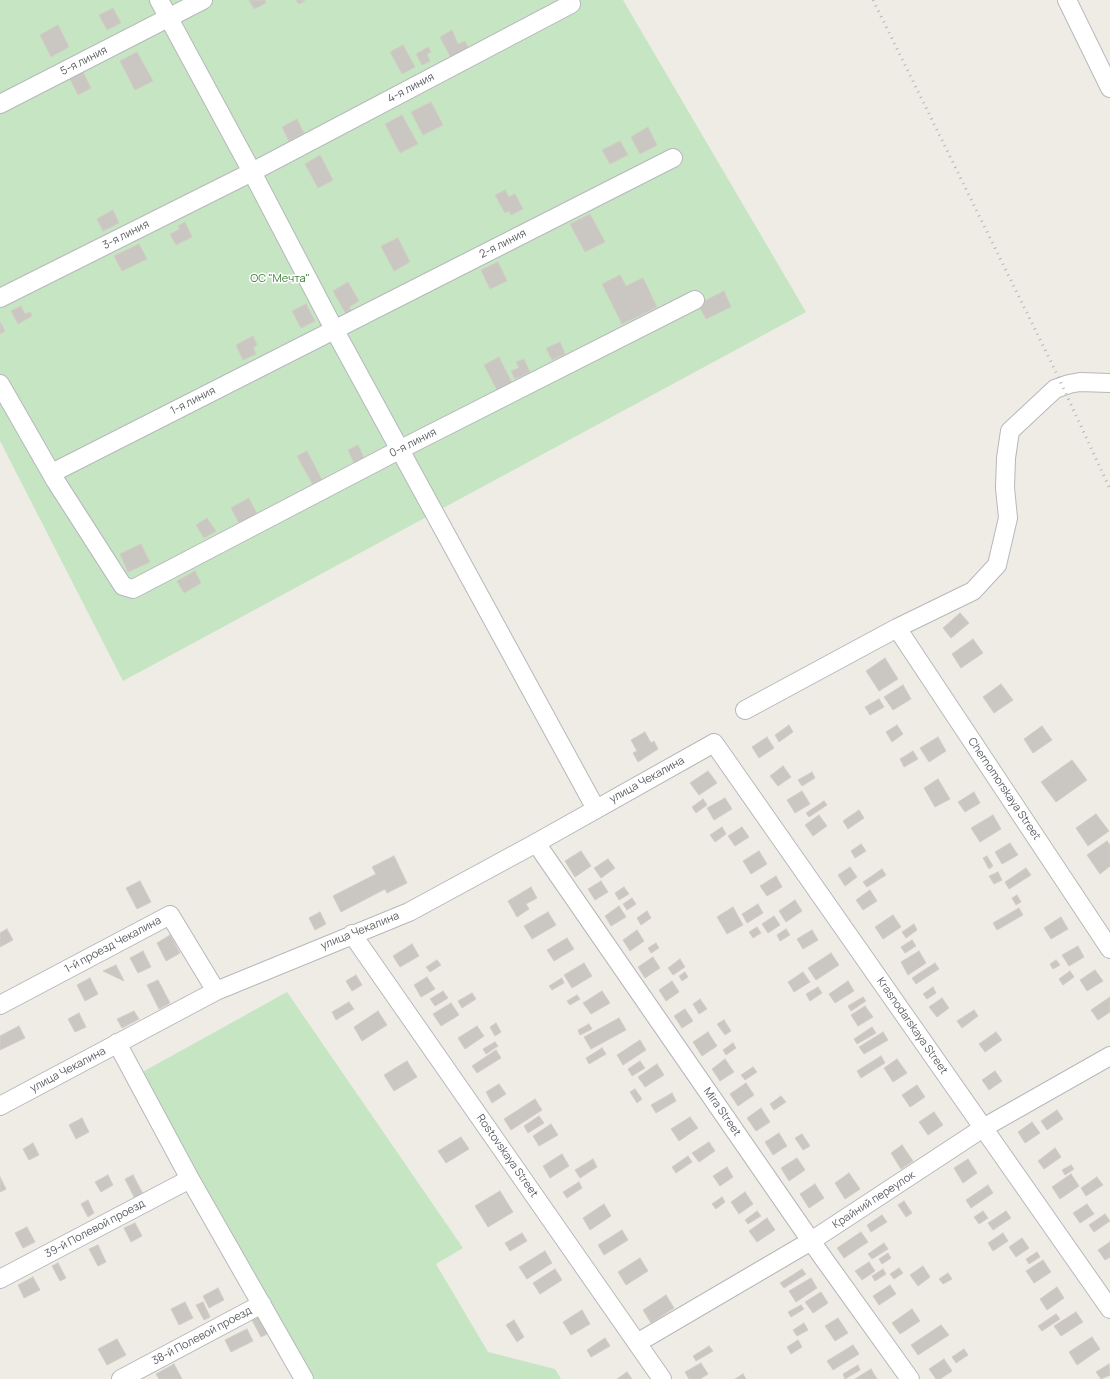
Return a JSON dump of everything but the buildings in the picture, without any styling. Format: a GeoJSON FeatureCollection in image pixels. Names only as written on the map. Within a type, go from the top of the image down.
{"type":"FeatureCollection","features":[{"type":"Feature","properties":{"kind":"street"},"geometry":{"type":"LineString","coordinates":[[159,0],[252,172],[334,329],[596,809]]}},
{"type":"Feature","properties":{"kind":"street","name":"5-я линия"},"geometry":{"type":"LineString","coordinates":[[0,104],[203,0]]}},
{"type":"Feature","properties":{"kind":"street"},"geometry":{"type":"LineString","coordinates":[[1067,0],[1110,88]]}},
{"type":"Feature","properties":{"kind":"street","name":"4-я линия"},"geometry":{"type":"LineString","coordinates":[[252,172],[570,4]]}},
{"type":"Feature","properties":{"kind":"street","name":"2-я линия"},"geometry":{"type":"LineString","coordinates":[[334,329],[673,158]]}},
{"type":"Feature","properties":{"kind":"street","name":"3-я линия"},"geometry":{"type":"LineString","coordinates":[[0,298],[252,172]]}},
{"type":"Feature","properties":{"kind":"street","name":"0-я линия"},"geometry":{"type":"LineString","coordinates":[[52,473],[123,586],[133,589],[400,450],[695,300]]}},
{"type":"Feature","properties":{"kind":"street","name":"1-я линия"},"geometry":{"type":"LineString","coordinates":[[52,473],[334,329]]}},
{"type":"Feature","properties":{"kind":"street"},"geometry":{"type":"LineString","coordinates":[[745,710],[897,628],[973,590],[997,565],[1008,518],[1005,488],[1006,458],[1010,431],[1055,389],[1080,382],[1110,384]]}},
{"type":"Feature","properties":{"kind":"street"},"geometry":{"type":"LineString","coordinates":[[0,384],[52,473]]}},
{"type":"Feature","properties":{"kind":"street","name":"Chernomorskaya Street"},"geometry":{"type":"LineString","coordinates":[[897,628],[1110,949]]}},
{"type":"Feature","properties":{"kind":"street","name":"улица Чекалина"},"geometry":{"type":"LineString","coordinates":[[0,1106],[216,990],[408,912],[536,843],[714,743]]}},
{"type":"Feature","properties":{"kind":"street","name":"Krasnodarskaya Street"},"geometry":{"type":"LineString","coordinates":[[714,743],[1110,1309]]}},
{"type":"Feature","properties":{"kind":"street","name":"Mira Street"},"geometry":{"type":"LineString","coordinates":[[536,843],[811,1241],[910,1379]]}},
{"type":"Feature","properties":{"kind":"street","name":"1-й проезд Чекалина"},"geometry":{"type":"LineString","coordinates":[[0,1005],[170,915],[216,990]]}},
{"type":"Feature","properties":{"kind":"street","name":"Rostovskaya Street"},"geometry":{"type":"LineString","coordinates":[[352,934],[662,1379]]}},
{"type":"Feature","properties":{"kind":"street"},"geometry":{"type":"LineString","coordinates":[[117,1044],[190,1179],[304,1379]]}},
{"type":"Feature","properties":{"kind":"street","name":"Крайний переулок"},"geometry":{"type":"LineString","coordinates":[[637,1343],[811,1241],[983,1128],[1110,1056]]}},
{"type":"Feature","properties":{"kind":"street","name":"39-й Полевой проезд"},"geometry":{"type":"LineString","coordinates":[[0,1279],[190,1179]]}},
{"type":"Feature","properties":{"kind":"street","name":"38-й Полевой проезд"},"geometry":{"type":"LineString","coordinates":[[121,1379],[262,1304]]}},
{"type":"Feature","properties":{"kind":"green space","name":"ОС \"Мечта\""},"geometry":{"type":"Polygon","coordinates":[[[0,0],[623,0],[806,312],[123,681],[0,441],[0,0]]]}},
{"type":"Feature","properties":{"kind":"green space"},"geometry":{"type":"Polygon","coordinates":[[[287,992],[463,1248],[436,1264],[488,1352],[555,1369],[561,1379],[313,1379],[139,1074],[287,992]]]}},
{"type":"Feature","properties":{"kind":"railway"},"geometry":{"type":"LineString","coordinates":[[873,0],[1055,370],[1110,489]]}}]}
